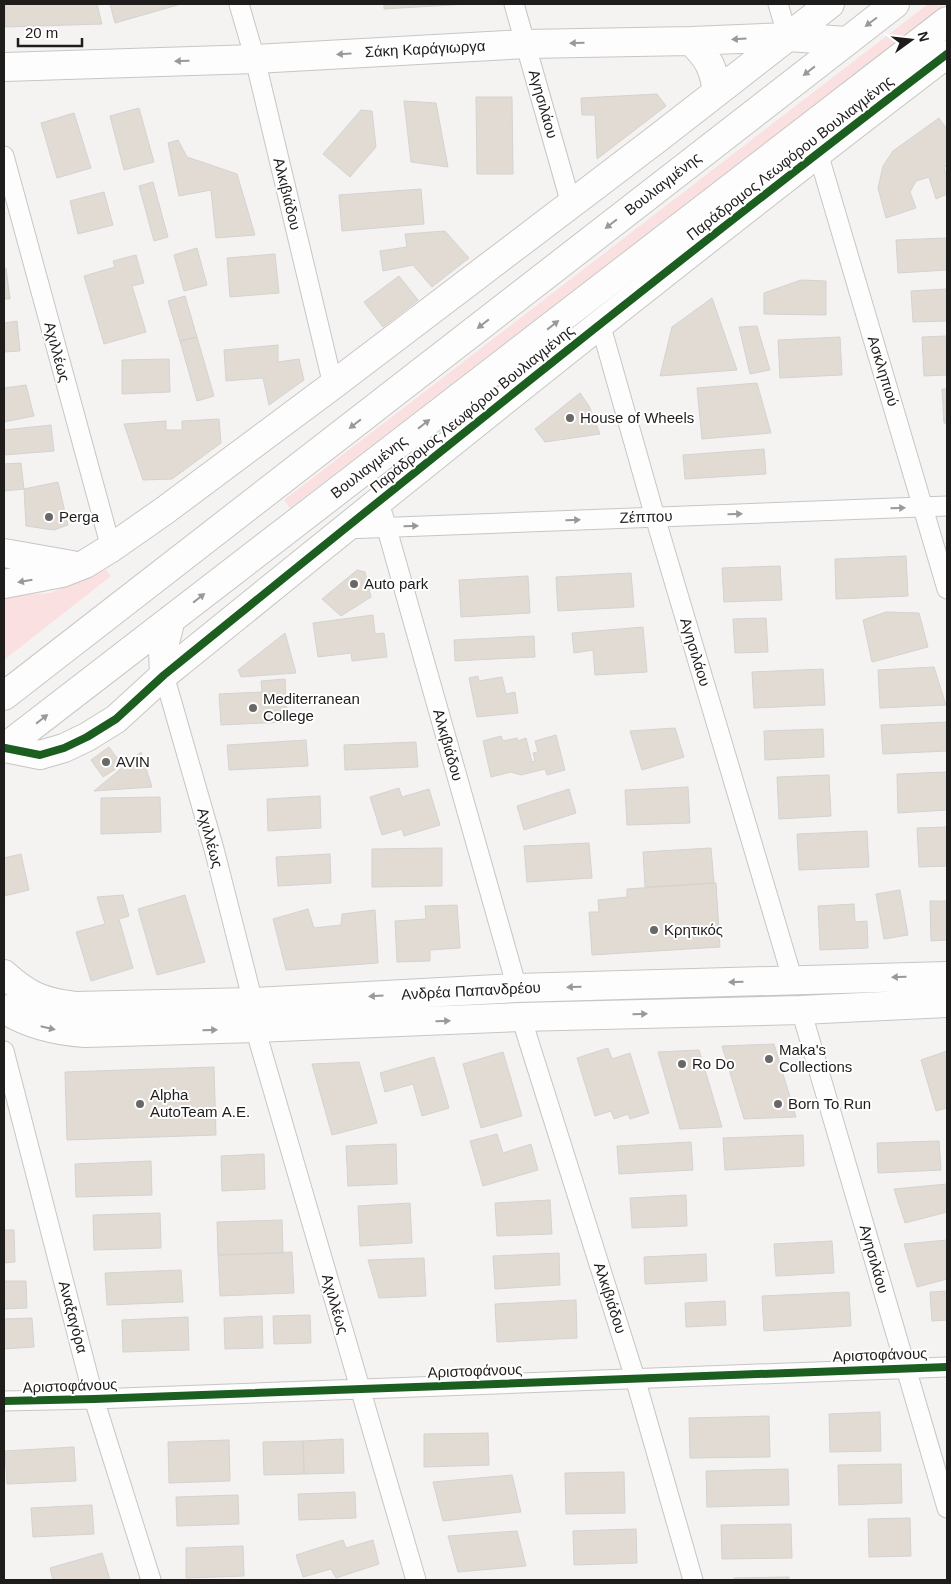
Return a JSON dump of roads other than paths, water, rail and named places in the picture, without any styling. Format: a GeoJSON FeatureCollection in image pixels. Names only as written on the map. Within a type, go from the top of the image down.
{"type":"FeatureCollection","features":[{"type":"Feature","properties":{"kind":"main road"},"geometry":{"type":"LineString","coordinates":[[4,584],[62,573],[96,559],[164,511],[333,385],[830,4]]}},
{"type":"Feature","properties":{"kind":"main road","name":"Βουλιαγμένης"},"geometry":{"type":"LineString","coordinates":[[4,696],[895,4]]}},
{"type":"Feature","properties":{"kind":"main road","name":"Βουλιαγμένης"},"geometry":{"type":"LineString","coordinates":[[4,748],[947,21]]}},
{"type":"Feature","properties":{"kind":"main road","name":"Σάκη Καράγιωργα"},"geometry":{"type":"LineString","coordinates":[[4,67],[255,59],[526,44],[692,42],[788,37],[847,41]]}},
{"type":"Feature","properties":{"kind":"main road"},"geometry":{"type":"LineString","coordinates":[[692,42],[705,55],[714,72],[717,91]]}},
{"type":"Feature","properties":{"kind":"main road","name":"Παράδρομος Λεωφόρου Βουλιαγμένης"},"geometry":{"type":"LineString","coordinates":[[4,748],[40,755],[87,737],[116,719],[164,674],[344,529],[382,515],[600,323],[947,54]]}},
{"type":"Feature","properties":{"kind":"main road"},"geometry":{"type":"LineString","coordinates":[[4,553],[79,566]]}},
{"type":"Feature","properties":{"kind":"main road"},"geometry":{"type":"LineString","coordinates":[[164,674],[163,650],[171,619]]}},
{"type":"Feature","properties":{"kind":"main road","name":"Ανδρέα Παπανδρέου"},"geometry":{"type":"LineString","coordinates":[[4,974],[34,997],[52,1003],[75,1006],[254,1015],[521,1017],[802,1010],[947,1002]]}},
{"type":"Feature","properties":{"kind":"main road","name":"Ανδρέα Παπανδρέου"},"geometry":{"type":"LineString","coordinates":[[4,1009],[39,1026],[85,1033],[517,988],[947,976]]}},
{"type":"Feature","properties":{"kind":"street","name":"Αλκιβιάδου"},"geometry":{"type":"LineString","coordinates":[[239,4],[255,59],[333,385]]}},
{"type":"Feature","properties":{"kind":"street","name":"Αγησιλάου"},"geometry":{"type":"LineString","coordinates":[[514,4],[571,204]]}},
{"type":"Feature","properties":{"kind":"street"},"geometry":{"type":"LineString","coordinates":[[778,4],[788,37]]}},
{"type":"Feature","properties":{"kind":"street","name":"Ασκληπιού"},"geometry":{"type":"LineString","coordinates":[[818,153],[947,590]]}},
{"type":"Feature","properties":{"kind":"street","name":"Αχιλλέως"},"geometry":{"type":"LineString","coordinates":[[4,156],[111,548]]}},
{"type":"Feature","properties":{"kind":"street","name":"Αγησιλάου"},"geometry":{"type":"LineString","coordinates":[[600,323],[654,517],[793,981]]}},
{"type":"Feature","properties":{"kind":"street","name":"Ζέππου"},"geometry":{"type":"LineString","coordinates":[[382,515],[654,517],[947,506]]}},
{"type":"Feature","properties":{"kind":"street","name":"Αλκιβιάδου"},"geometry":{"type":"LineString","coordinates":[[382,515],[517,988]]}},
{"type":"Feature","properties":{"kind":"street","name":"Αχιλλέως"},"geometry":{"type":"LineString","coordinates":[[164,674],[214,849],[254,1015],[416,1580]]}},
{"type":"Feature","properties":{"kind":"street","name":"Αγησιλάου"},"geometry":{"type":"LineString","coordinates":[[802,1010],[947,1508]]}},
{"type":"Feature","properties":{"kind":"street","name":"Αλκιβιάδου"},"geometry":{"type":"LineString","coordinates":[[521,1017],[635,1378],[693,1580]]}},
{"type":"Feature","properties":{"kind":"street","name":"Αναξαγόρα"},"geometry":{"type":"LineString","coordinates":[[4,1050],[94,1399],[151,1580]]}},
{"type":"Feature","properties":{"kind":"street","name":"Αριστοφάνους"},"geometry":{"type":"LineString","coordinates":[[4,1401],[947,1367]]}},
{"type":"Feature","properties":{"kind":"place","name":"House of Wheels"},"geometry":{"type":"Point","coordinates":[570,418]}},
{"type":"Feature","properties":{"kind":"place","name":"Perga"},"geometry":{"type":"Point","coordinates":[49,517]}},
{"type":"Feature","properties":{"kind":"place","name":"Auto park"},"geometry":{"type":"Point","coordinates":[354,584]}},
{"type":"Feature","properties":{"kind":"place","name":"Mediterranean College"},"geometry":{"type":"Point","coordinates":[253,708]}},
{"type":"Feature","properties":{"kind":"place","name":"AVIN"},"geometry":{"type":"Point","coordinates":[106,762]}},
{"type":"Feature","properties":{"kind":"place","name":"Κρητικός"},"geometry":{"type":"Point","coordinates":[654,930]}},
{"type":"Feature","properties":{"kind":"place","name":"Maka's Collections"},"geometry":{"type":"Point","coordinates":[769,1059]}},
{"type":"Feature","properties":{"kind":"place","name":"Ro Do"},"geometry":{"type":"Point","coordinates":[682,1064]}},
{"type":"Feature","properties":{"kind":"place","name":"Alpha AutoTeam Α.Ε."},"geometry":{"type":"Point","coordinates":[140,1104]}},
{"type":"Feature","properties":{"kind":"place","name":"Born To Run"},"geometry":{"type":"Point","coordinates":[778,1104]}}]}
